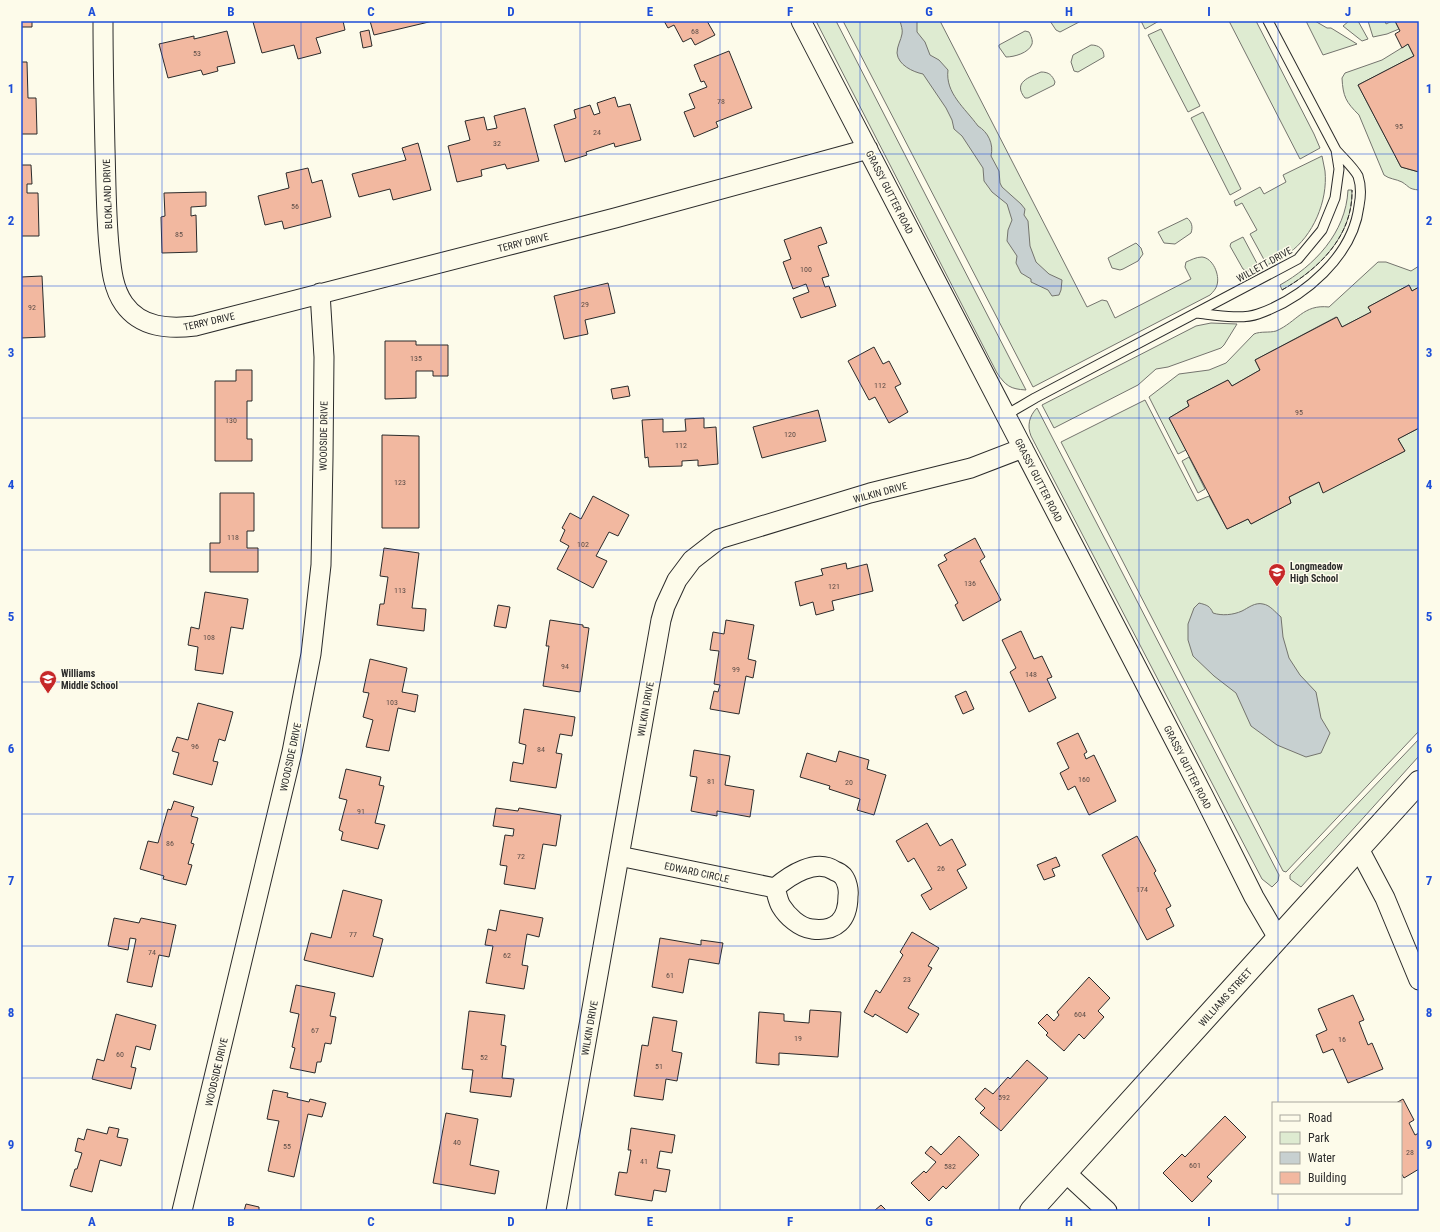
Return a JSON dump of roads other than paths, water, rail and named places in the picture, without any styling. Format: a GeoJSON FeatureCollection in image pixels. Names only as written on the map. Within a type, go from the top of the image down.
{"type":"FeatureCollection","features":[{"type":"Feature","properties":{"kind":"main road","name":"WILLIAMS STREET"},"geometry":{"type":"LineString","coordinates":[[1031,1211],[1419,782]]}},
{"type":"Feature","properties":{"kind":"street","name":"BLOKLAND DRIVE"},"geometry":{"type":"LineString","coordinates":[[103,21],[106,214],[112,271],[121,299],[138,318],[157,326],[177,328]]}},
{"type":"Feature","properties":{"kind":"street","name":"GRASSY GUTTER ROAD"},"geometry":{"type":"LineString","coordinates":[[801,21],[1203,795],[1254,897],[1278,938]]}},
{"type":"Feature","properties":{"kind":"street","name":"TERRY DRIVE"},"geometry":{"type":"LineString","coordinates":[[177,328],[195,326],[615,218],[868,149]]}},
{"type":"Feature","properties":{"kind":"street","name":"WOODSIDE DRIVE"},"geometry":{"type":"LineString","coordinates":[[182,1211],[292,752],[311,654],[320,565],[323,458],[324,357],[320,293]]}},
{"type":"Feature","properties":{"kind":"street","name":"WILKIN DRIVE"},"geometry":{"type":"LineString","coordinates":[[556,1211],[661,620],[665,606],[677,580],[692,560],[719,539],[870,493],[971,468],[1023,448]]}},
{"type":"Feature","properties":{"kind":"street"},"geometry":{"type":"LineString","coordinates":[[1359,849],[1385,898],[1419,980]]}},
{"type":"Feature","properties":{"kind":"street","name":"EDWARD CIRCLE"},"geometry":{"type":"LineString","coordinates":[[619,856],[775,888]]}},
{"type":"Feature","properties":{"kind":"street"},"geometry":{"type":"LineString","coordinates":[[1066,1173],[1107,1211]]}},
{"type":"Feature","properties":{"kind":"lane","name":"WILLETT DRIVE"},"geometry":{"type":"LineString","coordinates":[[1006,415],[1035,398],[1298,259],[1322,230],[1335,198],[1339,169],[1336,150],[1268,21]]}},
{"type":"Feature","properties":{"kind":"lane"},"geometry":{"type":"LineString","coordinates":[[1196,313],[1241,317],[1258,314],[1300,292],[1316,280],[1338,256],[1354,228],[1359,211],[1361,194],[1357,175],[1336,150]]}},
{"type":"Feature","properties":{"kind":"water"},"geometry":{"type":"Polygon","coordinates":[[[900,21],[917,21],[917,32],[925,42],[930,55],[939,60],[948,70],[950,86],[957,100],[987,135],[992,147],[991,156],[999,171],[1000,183],[1002,187],[1025,209],[1024,215],[1028,221],[1030,246],[1036,262],[1049,274],[1062,280],[1059,295],[1052,296],[1048,290],[1031,282],[1031,279],[1021,273],[1016,263],[1017,256],[1007,241],[1008,230],[1012,220],[1007,204],[992,192],[984,181],[983,168],[962,136],[954,129],[952,120],[946,108],[923,74],[915,72],[907,67],[898,57],[897,50],[902,32],[900,21]]]}},
{"type":"Feature","properties":{"kind":"water"},"geometry":{"type":"Polygon","coordinates":[[[1199,603],[1208,606],[1213,613],[1224,615],[1242,611],[1254,605],[1263,604],[1270,607],[1281,617],[1283,637],[1289,658],[1300,675],[1316,692],[1321,718],[1330,733],[1321,753],[1306,757],[1277,745],[1251,726],[1236,693],[1214,676],[1193,656],[1188,640],[1188,624],[1194,608],[1199,603]]]}},
{"type":"Feature","properties":{"kind":"place","name":"Longmeadow High School"},"geometry":{"type":"Point","coordinates":[1277,587]}},
{"type":"Feature","properties":{"kind":"place","name":"Williams Middle School"},"geometry":{"type":"Point","coordinates":[48,694]}}]}
